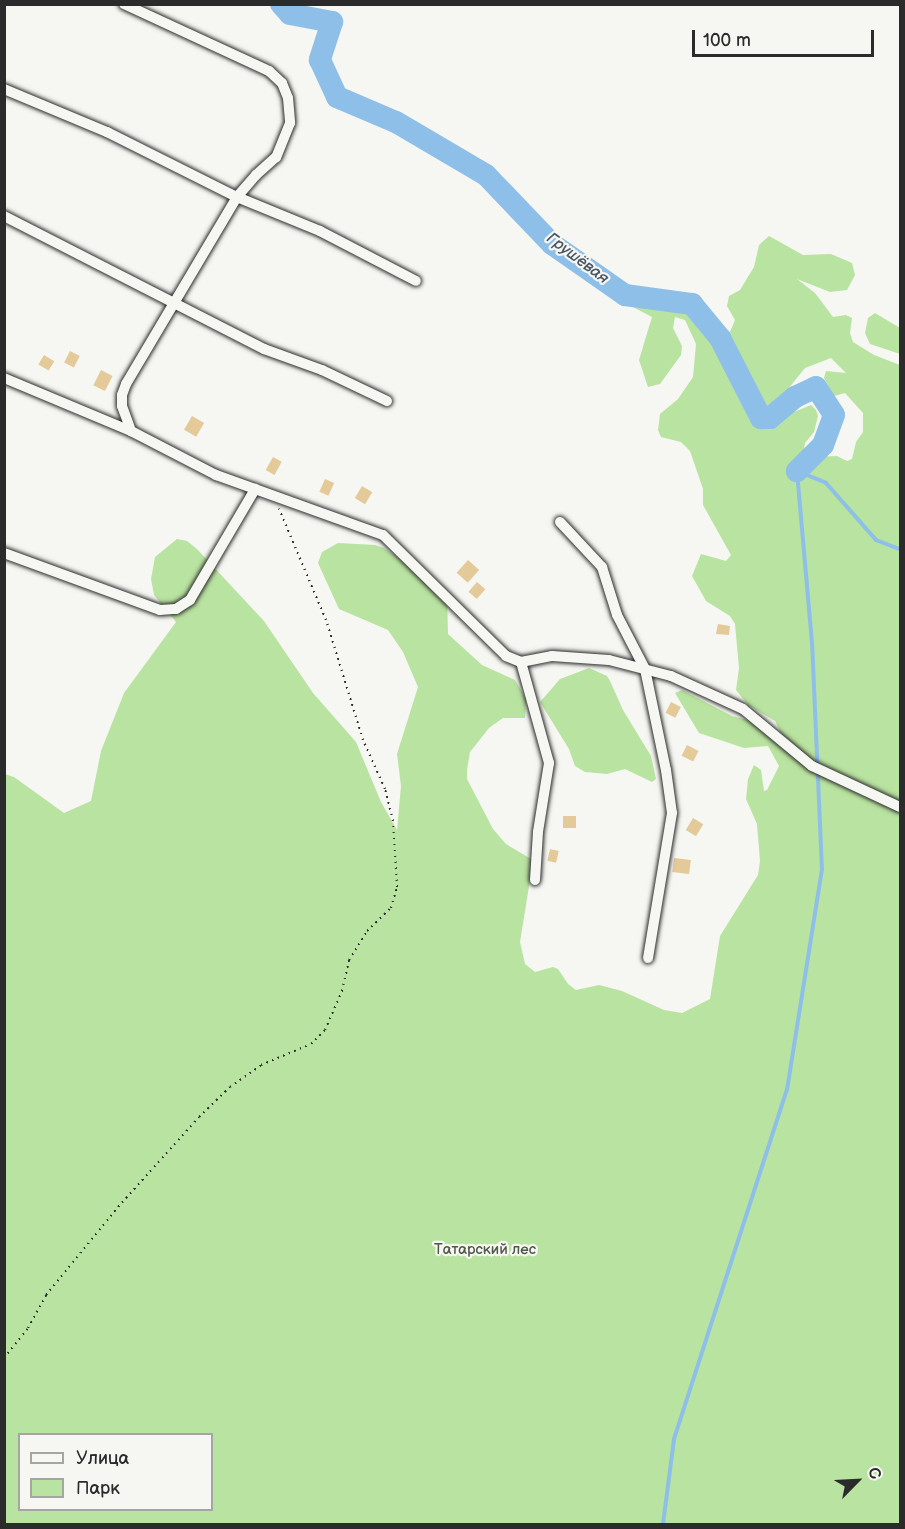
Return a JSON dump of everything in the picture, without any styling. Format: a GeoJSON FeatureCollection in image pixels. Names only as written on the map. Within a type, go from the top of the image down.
{"type":"FeatureCollection","features":[{"type":"Feature","properties":{"kind":"street"},"geometry":{"type":"LineString","coordinates":[[124,4],[269,70],[282,83],[288,98],[290,123],[276,158],[256,175],[237,197],[122,395],[122,406],[131,431]]}},
{"type":"Feature","properties":{"kind":"street"},"geometry":{"type":"LineString","coordinates":[[4,89],[107,132],[237,197],[320,231],[416,281]]}},
{"type":"Feature","properties":{"kind":"street"},"geometry":{"type":"LineString","coordinates":[[4,216],[175,302],[264,350],[322,370],[387,400]]}},
{"type":"Feature","properties":{"kind":"street"},"geometry":{"type":"LineString","coordinates":[[4,378],[131,431],[216,475],[383,535],[506,656],[521,662],[552,656],[609,660],[671,676],[742,709],[812,766],[900,807]]}},
{"type":"Feature","properties":{"kind":"street"},"geometry":{"type":"LineString","coordinates":[[4,553],[160,610],[176,609],[190,600],[255,489]]}},
{"type":"Feature","properties":{"kind":"street"},"geometry":{"type":"LineString","coordinates":[[560,522],[602,567],[617,615],[645,669],[666,770],[672,813],[648,958]]}},
{"type":"Feature","properties":{"kind":"street"},"geometry":{"type":"LineString","coordinates":[[521,662],[549,763],[538,832],[535,880]]}},
{"type":"Feature","properties":{"kind":"path"},"geometry":{"type":"LineString","coordinates":[[4,1358],[28,1328],[46,1295],[118,1207],[199,1117],[230,1087],[261,1065],[311,1044],[325,1030],[342,991],[349,960],[367,931],[391,908],[397,886],[393,821],[385,789],[363,740],[326,620],[275,498]]}},
{"type":"Feature","properties":{"kind":"green space","name":"Татарский лес"},"geometry":{"type":"Polygon","coordinates":[[[769,236],[803,255],[831,254],[852,263],[855,275],[847,290],[830,292],[797,279],[815,293],[833,317],[846,315],[852,318],[850,333],[853,342],[874,355],[900,365],[900,1524],[5,1524],[5,774],[14,777],[64,813],[91,801],[101,751],[124,693],[176,622],[154,595],[151,579],[155,557],[177,539],[187,541],[197,549],[264,621],[313,693],[356,742],[381,802],[397,830],[401,786],[397,754],[418,687],[403,652],[388,630],[339,609],[318,563],[322,552],[338,543],[375,545],[384,548],[447,592],[448,634],[482,665],[515,680],[526,699],[525,718],[503,718],[489,728],[470,752],[467,770],[467,779],[493,829],[506,844],[531,859],[531,874],[520,942],[525,964],[535,972],[553,967],[558,969],[568,984],[576,990],[599,985],[622,991],[664,1010],[682,1013],[710,999],[720,936],[758,875],[760,861],[757,824],[746,799],[748,779],[754,765],[761,770],[764,791],[767,790],[779,766],[768,746],[744,748],[699,733],[675,693],[682,690],[732,716],[759,723],[786,744],[775,721],[748,705],[736,690],[739,668],[735,624],[730,616],[706,601],[692,576],[701,554],[726,561],[731,555],[703,505],[703,489],[690,451],[681,442],[661,437],[658,430],[660,414],[678,399],[693,377],[696,344],[685,320],[675,317],[673,328],[682,346],[681,355],[660,384],[648,387],[639,360],[652,317],[629,305],[633,292],[639,289],[670,307],[685,301],[703,304],[725,334],[730,332],[735,320],[727,306],[729,296],[740,290],[754,267],[759,245],[769,236]],[[831,358],[805,368],[779,400],[781,409],[789,414],[811,405],[816,410],[818,416],[814,432],[805,443],[804,449],[815,457],[837,456],[847,461],[852,459],[856,442],[863,432],[863,413],[845,393],[834,396],[824,378],[826,371],[846,373],[831,358]]]}},
{"type":"Feature","properties":{"kind":"green space"},"geometry":{"type":"Polygon","coordinates":[[[875,313],[900,328],[900,354],[870,344],[865,333],[868,318],[875,313]]]}},
{"type":"Feature","properties":{"kind":"green space"},"geometry":{"type":"Polygon","coordinates":[[[589,668],[607,676],[610,681],[623,710],[651,756],[656,779],[652,782],[625,769],[607,774],[585,772],[575,766],[569,749],[540,702],[560,679],[589,668]]]}},
{"type":"Feature","properties":{"kind":"building"},"geometry":{"type":"Polygon","coordinates":[[[70,351],[80,356],[74,368],[64,363],[70,351]]]}},
{"type":"Feature","properties":{"kind":"building"},"geometry":{"type":"Polygon","coordinates":[[[44,355],[54,361],[49,371],[38,364],[44,355]]]}},
{"type":"Feature","properties":{"kind":"building"},"geometry":{"type":"Polygon","coordinates":[[[101,370],[113,376],[105,391],[93,385],[101,370]]]}},
{"type":"Feature","properties":{"kind":"building"},"geometry":{"type":"Polygon","coordinates":[[[192,416],[204,423],[196,437],[184,430],[192,416]]]}},
{"type":"Feature","properties":{"kind":"building"},"geometry":{"type":"Polygon","coordinates":[[[273,457],[282,462],[274,475],[266,470],[273,457]]]}},
{"type":"Feature","properties":{"kind":"building"},"geometry":{"type":"Polygon","coordinates":[[[325,479],[334,483],[328,496],[319,492],[325,479]]]}},
{"type":"Feature","properties":{"kind":"building"},"geometry":{"type":"Polygon","coordinates":[[[362,486],[372,492],[365,504],[355,498],[362,486]]]}},
{"type":"Feature","properties":{"kind":"building"},"geometry":{"type":"Polygon","coordinates":[[[468,560],[479,570],[468,583],[457,573],[468,560]]]}},
{"type":"Feature","properties":{"kind":"building"},"geometry":{"type":"Polygon","coordinates":[[[477,582],[485,589],[477,599],[468,592],[477,582]]]}},
{"type":"Feature","properties":{"kind":"building"},"geometry":{"type":"Polygon","coordinates":[[[718,624],[730,626],[729,635],[716,634],[718,624]]]}},
{"type":"Feature","properties":{"kind":"building"},"geometry":{"type":"Polygon","coordinates":[[[671,702],[681,707],[675,718],[666,713],[671,702]]]}},
{"type":"Feature","properties":{"kind":"building"},"geometry":{"type":"Polygon","coordinates":[[[687,745],[699,751],[693,762],[682,756],[687,745]]]}},
{"type":"Feature","properties":{"kind":"building"},"geometry":{"type":"Polygon","coordinates":[[[563,816],[576,816],[576,828],[563,828],[563,816]]]}},
{"type":"Feature","properties":{"kind":"building"},"geometry":{"type":"Polygon","coordinates":[[[693,818],[703,824],[696,836],[686,830],[693,818]]]}},
{"type":"Feature","properties":{"kind":"building"},"geometry":{"type":"Polygon","coordinates":[[[550,849],[559,851],[556,863],[547,861],[550,849]]]}},
{"type":"Feature","properties":{"kind":"building"},"geometry":{"type":"Polygon","coordinates":[[[674,858],[691,860],[689,874],[672,872],[674,858]]]}},
{"type":"Feature","properties":{"kind":"waterway","name":"Грушёвая"},"geometry":{"type":"LineString","coordinates":[[281,4],[290,14],[332,22],[320,60],[337,97],[396,122],[486,175],[552,244],[625,295],[692,304],[720,338],[761,418],[770,418],[795,397],[816,387],[834,415],[823,445],[797,471]]}},
{"type":"Feature","properties":{"kind":"waterway"},"geometry":{"type":"LineString","coordinates":[[663,1524],[674,1439],[787,1090],[822,870],[812,643],[797,471],[826,483],[876,540],[900,549]]}}]}
